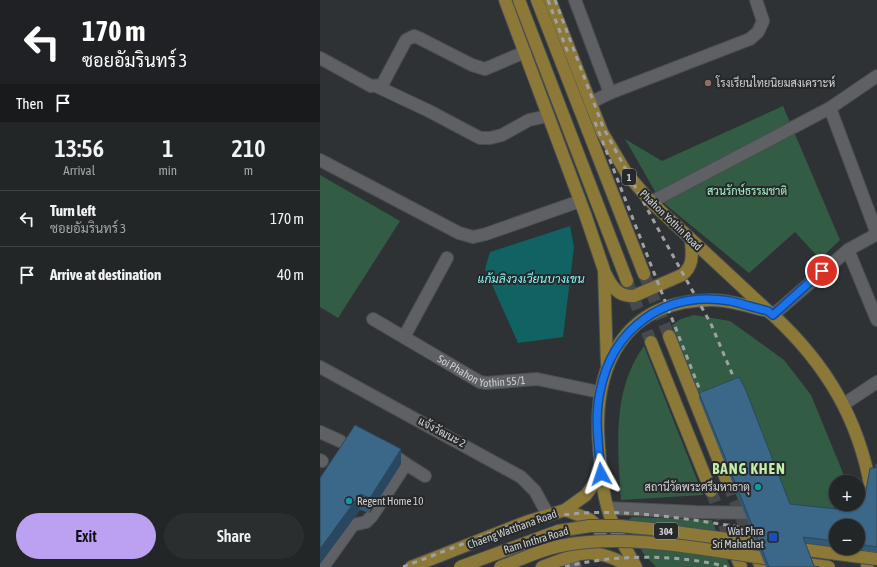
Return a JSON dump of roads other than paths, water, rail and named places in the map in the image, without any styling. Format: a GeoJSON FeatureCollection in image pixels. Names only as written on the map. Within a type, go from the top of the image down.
{"type":"FeatureCollection","features":[{"type":"Feature","properties":{"kind":"main road"},"geometry":{"type":"LineString","coordinates":[[505,0],[580,201],[604,270],[613,287],[619,293],[626,296],[634,296],[682,275],[688,271],[692,262],[691,240]]}},
{"type":"Feature","properties":{"kind":"main road"},"geometry":{"type":"LineString","coordinates":[[520,0],[627,281]]}},
{"type":"Feature","properties":{"kind":"main road","name":"1"},"geometry":{"type":"LineString","coordinates":[[537,0],[644,274]]}},
{"type":"Feature","properties":{"kind":"main road","name":"Phahon Yothin Road"},"geometry":{"type":"LineString","coordinates":[[550,0],[590,103],[605,137],[627,174],[651,202],[771,313],[811,354],[844,404],[857,434],[867,464]]}},
{"type":"Feature","properties":{"kind":"main road"},"geometry":{"type":"LineString","coordinates":[[604,270],[607,365]]}},
{"type":"Feature","properties":{"kind":"main road"},"geometry":{"type":"LineString","coordinates":[[636,567],[610,516],[601,474],[597,427],[599,392],[607,365],[616,347],[646,316],[671,306],[691,301],[729,301],[771,313]]}},
{"type":"Feature","properties":{"kind":"main road"},"geometry":{"type":"LineString","coordinates":[[669,336],[728,484]]}},
{"type":"Feature","properties":{"kind":"main road"},"geometry":{"type":"LineString","coordinates":[[652,342],[711,491]]}},
{"type":"Feature","properties":{"kind":"main road"},"geometry":{"type":"LineString","coordinates":[[867,464],[877,476]]}},
{"type":"Feature","properties":{"kind":"main road"},"geometry":{"type":"LineString","coordinates":[[867,464],[872,500]]}},
{"type":"Feature","properties":{"kind":"main road","name":"Chaeng Watthana Road"},"geometry":{"type":"LineString","coordinates":[[410,567],[565,510],[586,495],[601,474]]}},
{"type":"Feature","properties":{"kind":"main road"},"geometry":{"type":"LineString","coordinates":[[565,510],[589,519],[600,528],[601,537],[596,545],[576,559]]}},
{"type":"Feature","properties":{"kind":"main road","name":"Ram Inthra Road"},"geometry":{"type":"LineString","coordinates":[[460,567],[558,531],[590,526],[620,526],[652,529],[877,559]]}},
{"type":"Feature","properties":{"kind":"main road"},"geometry":{"type":"LineString","coordinates":[[867,567],[872,537]]}},
{"type":"Feature","properties":{"kind":"main road","name":"Ram Inthra Road"},"geometry":{"type":"LineString","coordinates":[[500,567],[560,546],[591,542],[620,541],[829,567]]}},
{"type":"Feature","properties":{"kind":"main road"},"geometry":{"type":"LineString","coordinates":[[755,553],[761,567]]}},
{"type":"Feature","properties":{"kind":"main road"},"geometry":{"type":"LineString","coordinates":[[542,567],[576,559],[604,555],[630,567]]}},
{"type":"Feature","properties":{"kind":"street"},"geometry":{"type":"LineString","coordinates":[[575,0],[610,93]]}},
{"type":"Feature","properties":{"kind":"street"},"geometry":{"type":"LineString","coordinates":[[590,103],[610,93],[750,39],[758,32],[763,21],[756,0]]}},
{"type":"Feature","properties":{"kind":"street"},"geometry":{"type":"LineString","coordinates":[[320,58],[371,86],[376,86],[382,85],[406,40],[414,36],[472,65],[485,69],[525,52]]}},
{"type":"Feature","properties":{"kind":"street"},"geometry":{"type":"LineString","coordinates":[[651,202],[830,108],[877,76]]}},
{"type":"Feature","properties":{"kind":"street"},"geometry":{"type":"LineString","coordinates":[[376,86],[429,111],[480,138],[490,138],[502,135],[529,120],[548,116]]}},
{"type":"Feature","properties":{"kind":"street"},"geometry":{"type":"LineString","coordinates":[[771,313],[848,250],[877,234],[830,108]]}},
{"type":"Feature","properties":{"kind":"street"},"geometry":{"type":"LineString","coordinates":[[320,160],[459,233],[473,237],[486,234],[580,201]]}},
{"type":"Feature","properties":{"kind":"street"},"geometry":{"type":"LineString","coordinates":[[848,250],[876,317]]}},
{"type":"Feature","properties":{"kind":"street"},"geometry":{"type":"LineString","coordinates":[[404,338],[447,258]]}},
{"type":"Feature","properties":{"kind":"street","name":"Soi Phahon Yothin 55/1"},"geometry":{"type":"LineString","coordinates":[[373,320],[480,382],[486,383],[537,379],[599,392]]}},
{"type":"Feature","properties":{"kind":"street","name":"แจ้งวัฒนะ 2"},"geometry":{"type":"LineString","coordinates":[[320,367],[521,476],[535,491],[548,515]]}},
{"type":"Feature","properties":{"kind":"street"},"geometry":{"type":"LineString","coordinates":[[844,404],[877,382]]}},
{"type":"Feature","properties":{"kind":"street"},"geometry":{"type":"LineString","coordinates":[[320,432],[344,445]]}},
{"type":"Feature","properties":{"kind":"street"},"geometry":{"type":"LineString","coordinates":[[379,446],[424,476]]}},
{"type":"Feature","properties":{"kind":"street"},"geometry":{"type":"LineString","coordinates":[[323,567],[353,525],[366,522],[372,516],[406,464]]}},
{"type":"Feature","properties":{"kind":"street"},"geometry":{"type":"LineString","coordinates":[[608,508],[696,512],[776,513]]}},
{"type":"Feature","properties":{"kind":"water","name":"แก้มลิงวงเวียนบางเขน"},"geometry":{"type":"Polygon","coordinates":[[[570,226],[574,247],[563,337],[518,343],[485,269],[490,252],[570,226]]]}},
{"type":"Feature","properties":{"kind":"tunnel"},"geometry":{"type":"LineString","coordinates":[[644,274],[669,336]]}},
{"type":"Feature","properties":{"kind":"tunnel"},"geometry":{"type":"LineString","coordinates":[[627,281],[651,342]]}},
{"type":"Feature","properties":{"kind":"tunnel"},"geometry":{"type":"LineString","coordinates":[[728,484],[754,550]]}},
{"type":"Feature","properties":{"kind":"tunnel"},"geometry":{"type":"LineString","coordinates":[[711,491],[737,558]]}},
{"type":"Feature","properties":{"kind":"railway"},"geometry":{"type":"LineString","coordinates":[[548,0],[568,53]]}},
{"type":"Feature","properties":{"kind":"railway"},"geometry":{"type":"LineString","coordinates":[[555,0],[603,127],[711,324],[739,390]]}},
{"type":"Feature","properties":{"kind":"railway"},"geometry":{"type":"LineString","coordinates":[[595,122],[705,403]]}},
{"type":"Feature","properties":{"kind":"railway"},"geometry":{"type":"LineString","coordinates":[[403,567],[507,527],[539,519],[571,514],[603,512],[665,516],[761,530]]}},
{"type":"Feature","properties":{"kind":"railway"},"geometry":{"type":"LineString","coordinates":[[565,567],[604,560],[646,557],[688,560],[727,567]]}},
{"type":"Feature","properties":{"kind":"place","name":"โรงเรียนไทยนิยมสงเคราะห์"},"geometry":{"type":"Point","coordinates":[708,83]}},
{"type":"Feature","properties":{"kind":"place","name":"สถานีวัดพระศรีมหาธาตุ"},"geometry":{"type":"Point","coordinates":[758,487]}},
{"type":"Feature","properties":{"kind":"place","name":"Regent Home 10"},"geometry":{"type":"Point","coordinates":[349,501]}},
{"type":"Feature","properties":{"kind":"place","name":"Wat Phra Sri Mahathat"},"geometry":{"type":"Point","coordinates":[773,537]}},
{"type":"Feature","properties":{"kind":"district","name":"BANG KHEN"},"geometry":{"type":"Point","coordinates":[749,468]}},
{"type":"Feature","properties":{"kind":"park label","name":"สวนรักษ์ธรรมชาติ"},"geometry":{"type":"Point","coordinates":[747,191]}}]}
